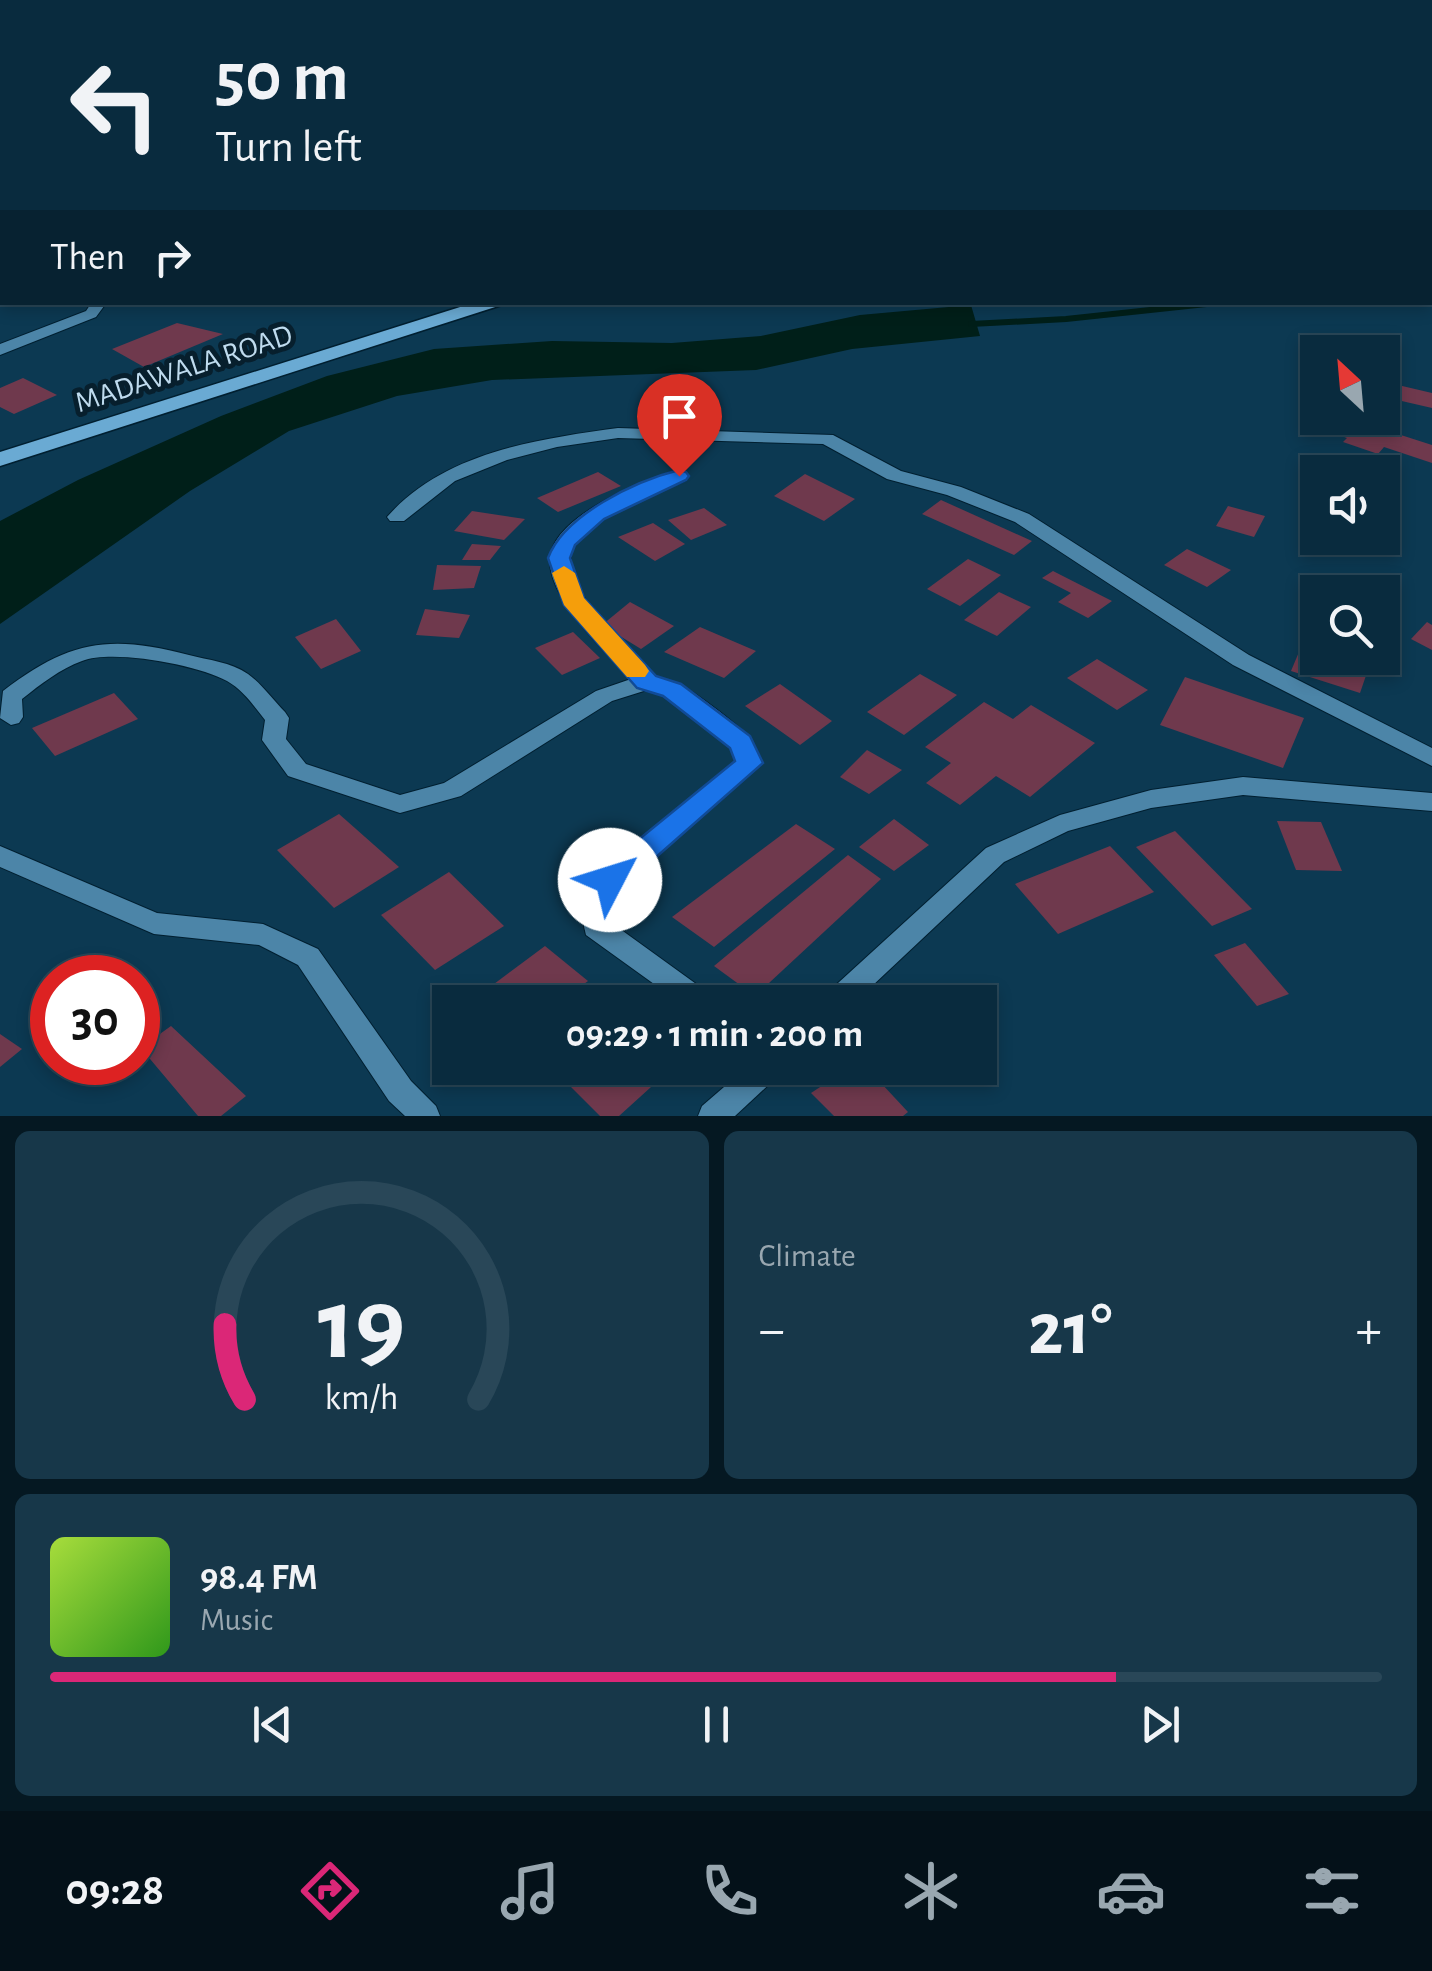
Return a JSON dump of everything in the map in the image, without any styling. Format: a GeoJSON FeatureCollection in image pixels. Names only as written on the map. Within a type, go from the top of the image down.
{"type":"FeatureCollection","features":[{"type":"Feature","properties":{"kind":"main road","name":"MADAWALA ROAD"},"geometry":{"type":"LineString","coordinates":[[0,460],[490,305]]}},
{"type":"Feature","properties":{"kind":"street"},"geometry":{"type":"LineString","coordinates":[[0,350],[90,314],[98,305]]}},
{"type":"Feature","properties":{"kind":"street"},"geometry":{"type":"LineString","coordinates":[[397,517],[448,477],[501,456],[557,442],[618,433],[828,439],[894,475],[954,491],[1022,518],[1241,660],[1432,758]]}},
{"type":"Feature","properties":{"kind":"street"},"geometry":{"type":"LineString","coordinates":[[676,985],[596,927],[592,910],[610,880],[750,763],[741,743],[672,690],[646,682],[572,600],[559,558],[565,542],[596,515],[679,476]]}},
{"type":"Feature","properties":{"kind":"street"},"geometry":{"type":"LineString","coordinates":[[11,717],[10,696],[43,670],[88,649],[125,648],[161,654],[238,677],[277,718],[274,740],[297,770],[400,804],[452,790],[604,696],[646,682]]}},
{"type":"Feature","properties":{"kind":"street"},"geometry":{"type":"LineString","coordinates":[[854,985],[994,855],[1060,824],[1151,798],[1244,786],[1432,802]]}},
{"type":"Feature","properties":{"kind":"street"},"geometry":{"type":"LineString","coordinates":[[0,856],[154,923],[263,935],[308,957],[400,1090],[425,1116]]}},
{"type":"Feature","properties":{"kind":"street"},"geometry":{"type":"LineString","coordinates":[[713,1116],[747,1085]]}},
{"type":"Feature","properties":{"kind":"shaded area"},"geometry":{"type":"Polygon","coordinates":[[[971,305],[980,336],[852,349],[756,370],[492,380],[397,396],[289,431],[190,491],[0,624],[0,521],[78,480],[221,416],[327,376],[434,349],[552,341],[672,343],[761,336],[860,315],[971,305]]]}},
{"type":"Feature","properties":{"kind":"building"},"geometry":{"type":"Polygon","coordinates":[[[177,323],[223,334],[144,367],[112,349],[177,323]]]}},
{"type":"Feature","properties":{"kind":"building"},"geometry":{"type":"Polygon","coordinates":[[[23,378],[57,395],[14,414],[0,407],[0,388],[23,378]]]}},
{"type":"Feature","properties":{"kind":"building"},"geometry":{"type":"Polygon","coordinates":[[[1400,385],[1432,393],[1432,408],[1400,401],[1400,385]]]}},
{"type":"Feature","properties":{"kind":"building"},"geometry":{"type":"Polygon","coordinates":[[[1338,435],[1400,435],[1432,445],[1432,463],[1384,447],[1378,454],[1343,442],[1347,438],[1338,435]]]}},
{"type":"Feature","properties":{"kind":"building"},"geometry":{"type":"Polygon","coordinates":[[[598,472],[621,486],[558,512],[537,498],[598,472]]]}},
{"type":"Feature","properties":{"kind":"building"},"geometry":{"type":"Polygon","coordinates":[[[805,474],[855,499],[824,521],[774,496],[805,474]]]}},
{"type":"Feature","properties":{"kind":"building"},"geometry":{"type":"Polygon","coordinates":[[[941,500],[1032,541],[1014,555],[922,514],[941,500]]]}},
{"type":"Feature","properties":{"kind":"building"},"geometry":{"type":"Polygon","coordinates":[[[1228,506],[1265,516],[1254,537],[1216,526],[1228,506]]]}},
{"type":"Feature","properties":{"kind":"building"},"geometry":{"type":"Polygon","coordinates":[[[704,508],[727,525],[691,540],[668,520],[704,508]]]}},
{"type":"Feature","properties":{"kind":"building"},"geometry":{"type":"Polygon","coordinates":[[[472,511],[525,519],[504,540],[454,531],[472,511]]]}},
{"type":"Feature","properties":{"kind":"building"},"geometry":{"type":"Polygon","coordinates":[[[653,523],[685,544],[655,561],[618,537],[653,523]]]}},
{"type":"Feature","properties":{"kind":"building"},"geometry":{"type":"Polygon","coordinates":[[[472,544],[501,546],[490,560],[462,560],[472,544]]]}},
{"type":"Feature","properties":{"kind":"building"},"geometry":{"type":"Polygon","coordinates":[[[1187,549],[1231,570],[1207,587],[1164,565],[1187,549]]]}},
{"type":"Feature","properties":{"kind":"building"},"geometry":{"type":"Polygon","coordinates":[[[968,559],[1001,575],[960,606],[927,589],[968,559]]]}},
{"type":"Feature","properties":{"kind":"building"},"geometry":{"type":"Polygon","coordinates":[[[437,565],[481,566],[474,588],[433,590],[437,565]]]}},
{"type":"Feature","properties":{"kind":"building"},"geometry":{"type":"Polygon","coordinates":[[[1053,571],[1112,601],[1088,618],[1058,602],[1071,593],[1042,578],[1053,571]]]}},
{"type":"Feature","properties":{"kind":"building"},"geometry":{"type":"Polygon","coordinates":[[[999,592],[1031,607],[997,636],[964,620],[999,592]]]}},
{"type":"Feature","properties":{"kind":"building"},"geometry":{"type":"Polygon","coordinates":[[[630,602],[674,626],[641,649],[602,625],[630,602]]]}},
{"type":"Feature","properties":{"kind":"building"},"geometry":{"type":"Polygon","coordinates":[[[425,609],[470,615],[459,638],[416,635],[425,609]]]}},
{"type":"Feature","properties":{"kind":"building"},"geometry":{"type":"Polygon","coordinates":[[[336,619],[361,651],[321,669],[295,637],[336,619]]]}},
{"type":"Feature","properties":{"kind":"building"},"geometry":{"type":"Polygon","coordinates":[[[1427,622],[1432,625],[1432,650],[1411,639],[1427,622]]]}},
{"type":"Feature","properties":{"kind":"building"},"geometry":{"type":"Polygon","coordinates":[[[700,627],[756,651],[724,678],[664,652],[700,627]]]}},
{"type":"Feature","properties":{"kind":"building"},"geometry":{"type":"Polygon","coordinates":[[[573,632],[600,658],[562,675],[535,648],[573,632]]]}},
{"type":"Feature","properties":{"kind":"building"},"geometry":{"type":"Polygon","coordinates":[[[1300,650],[1300,674],[1291,671],[1300,650]]]}},
{"type":"Feature","properties":{"kind":"building"},"geometry":{"type":"Polygon","coordinates":[[[1097,659],[1148,690],[1117,710],[1067,678],[1097,659]]]}},
{"type":"Feature","properties":{"kind":"building"},"geometry":{"type":"Polygon","coordinates":[[[920,674],[957,695],[904,735],[867,712],[920,674]]]}},
{"type":"Feature","properties":{"kind":"building"},"geometry":{"type":"Polygon","coordinates":[[[1304,675],[1366,675],[1360,693],[1304,675]]]}},
{"type":"Feature","properties":{"kind":"building"},"geometry":{"type":"Polygon","coordinates":[[[1185,677],[1304,718],[1283,768],[1160,725],[1185,677]]]}},
{"type":"Feature","properties":{"kind":"building"},"geometry":{"type":"Polygon","coordinates":[[[780,684],[832,721],[800,745],[745,706],[780,684]]]}},
{"type":"Feature","properties":{"kind":"building"},"geometry":{"type":"Polygon","coordinates":[[[114,693],[138,719],[55,756],[32,728],[114,693]]]}},
{"type":"Feature","properties":{"kind":"building"},"geometry":{"type":"Polygon","coordinates":[[[984,702],[1013,719],[1031,705],[1095,743],[1030,797],[996,776],[960,805],[926,783],[951,763],[925,747],[984,702]]]}},
{"type":"Feature","properties":{"kind":"building"},"geometry":{"type":"Polygon","coordinates":[[[867,750],[902,770],[869,794],[840,777],[867,750]]]}},
{"type":"Feature","properties":{"kind":"building"},"geometry":{"type":"Polygon","coordinates":[[[339,814],[399,867],[334,908],[277,850],[339,814]]]}},
{"type":"Feature","properties":{"kind":"building"},"geometry":{"type":"Polygon","coordinates":[[[894,819],[929,845],[894,871],[859,847],[894,819]]]}},
{"type":"Feature","properties":{"kind":"building"},"geometry":{"type":"Polygon","coordinates":[[[1277,821],[1321,822],[1342,871],[1296,870],[1277,821]]]}},
{"type":"Feature","properties":{"kind":"building"},"geometry":{"type":"Polygon","coordinates":[[[796,824],[835,849],[714,947],[672,917],[796,824]]]}},
{"type":"Feature","properties":{"kind":"building"},"geometry":{"type":"Polygon","coordinates":[[[1175,831],[1252,909],[1212,926],[1136,847],[1175,831]]]}},
{"type":"Feature","properties":{"kind":"building"},"geometry":{"type":"Polygon","coordinates":[[[1110,846],[1154,892],[1058,934],[1015,884],[1110,846]]]}},
{"type":"Feature","properties":{"kind":"building"},"geometry":{"type":"Polygon","coordinates":[[[848,855],[881,879],[767,985],[740,985],[714,966],[848,855]]]}},
{"type":"Feature","properties":{"kind":"building"},"geometry":{"type":"Polygon","coordinates":[[[449,872],[504,926],[435,970],[381,915],[449,872]]]}},
{"type":"Feature","properties":{"kind":"building"},"geometry":{"type":"Polygon","coordinates":[[[1245,943],[1289,994],[1257,1006],[1214,955],[1245,943]]]}},
{"type":"Feature","properties":{"kind":"building"},"geometry":{"type":"Polygon","coordinates":[[[545,946],[588,981],[583,985],[493,985],[545,946]]]}},
{"type":"Feature","properties":{"kind":"building"},"geometry":{"type":"Polygon","coordinates":[[[171,1026],[246,1096],[221,1116],[198,1116],[160,1071],[160,1034],[171,1026]]]}},
{"type":"Feature","properties":{"kind":"building"},"geometry":{"type":"Polygon","coordinates":[[[0,1034],[22,1049],[0,1067],[0,1034]]]}},
{"type":"Feature","properties":{"kind":"building"},"geometry":{"type":"Polygon","coordinates":[[[569,1085],[653,1085],[619,1116],[600,1116],[569,1085]]]}},
{"type":"Feature","properties":{"kind":"building"},"geometry":{"type":"Polygon","coordinates":[[[823,1085],[883,1085],[908,1112],[903,1116],[834,1116],[811,1093],[823,1085]]]}},
{"type":"Feature","properties":{"kind":"waterway"},"geometry":{"type":"LineString","coordinates":[[971,324],[1197,305]]}},
{"type":"Feature","properties":{"kind":"slow traffic"},"geometry":{"type":"LineString","coordinates":[[564,573],[572,600],[636,671]]}},
{"type":"Feature","properties":{"kind":"route"},"geometry":{"type":"LineString","coordinates":[[610,880],[750,763],[741,743],[672,690],[646,682],[572,600],[559,558],[565,542],[596,515],[679,476]]}}]}
